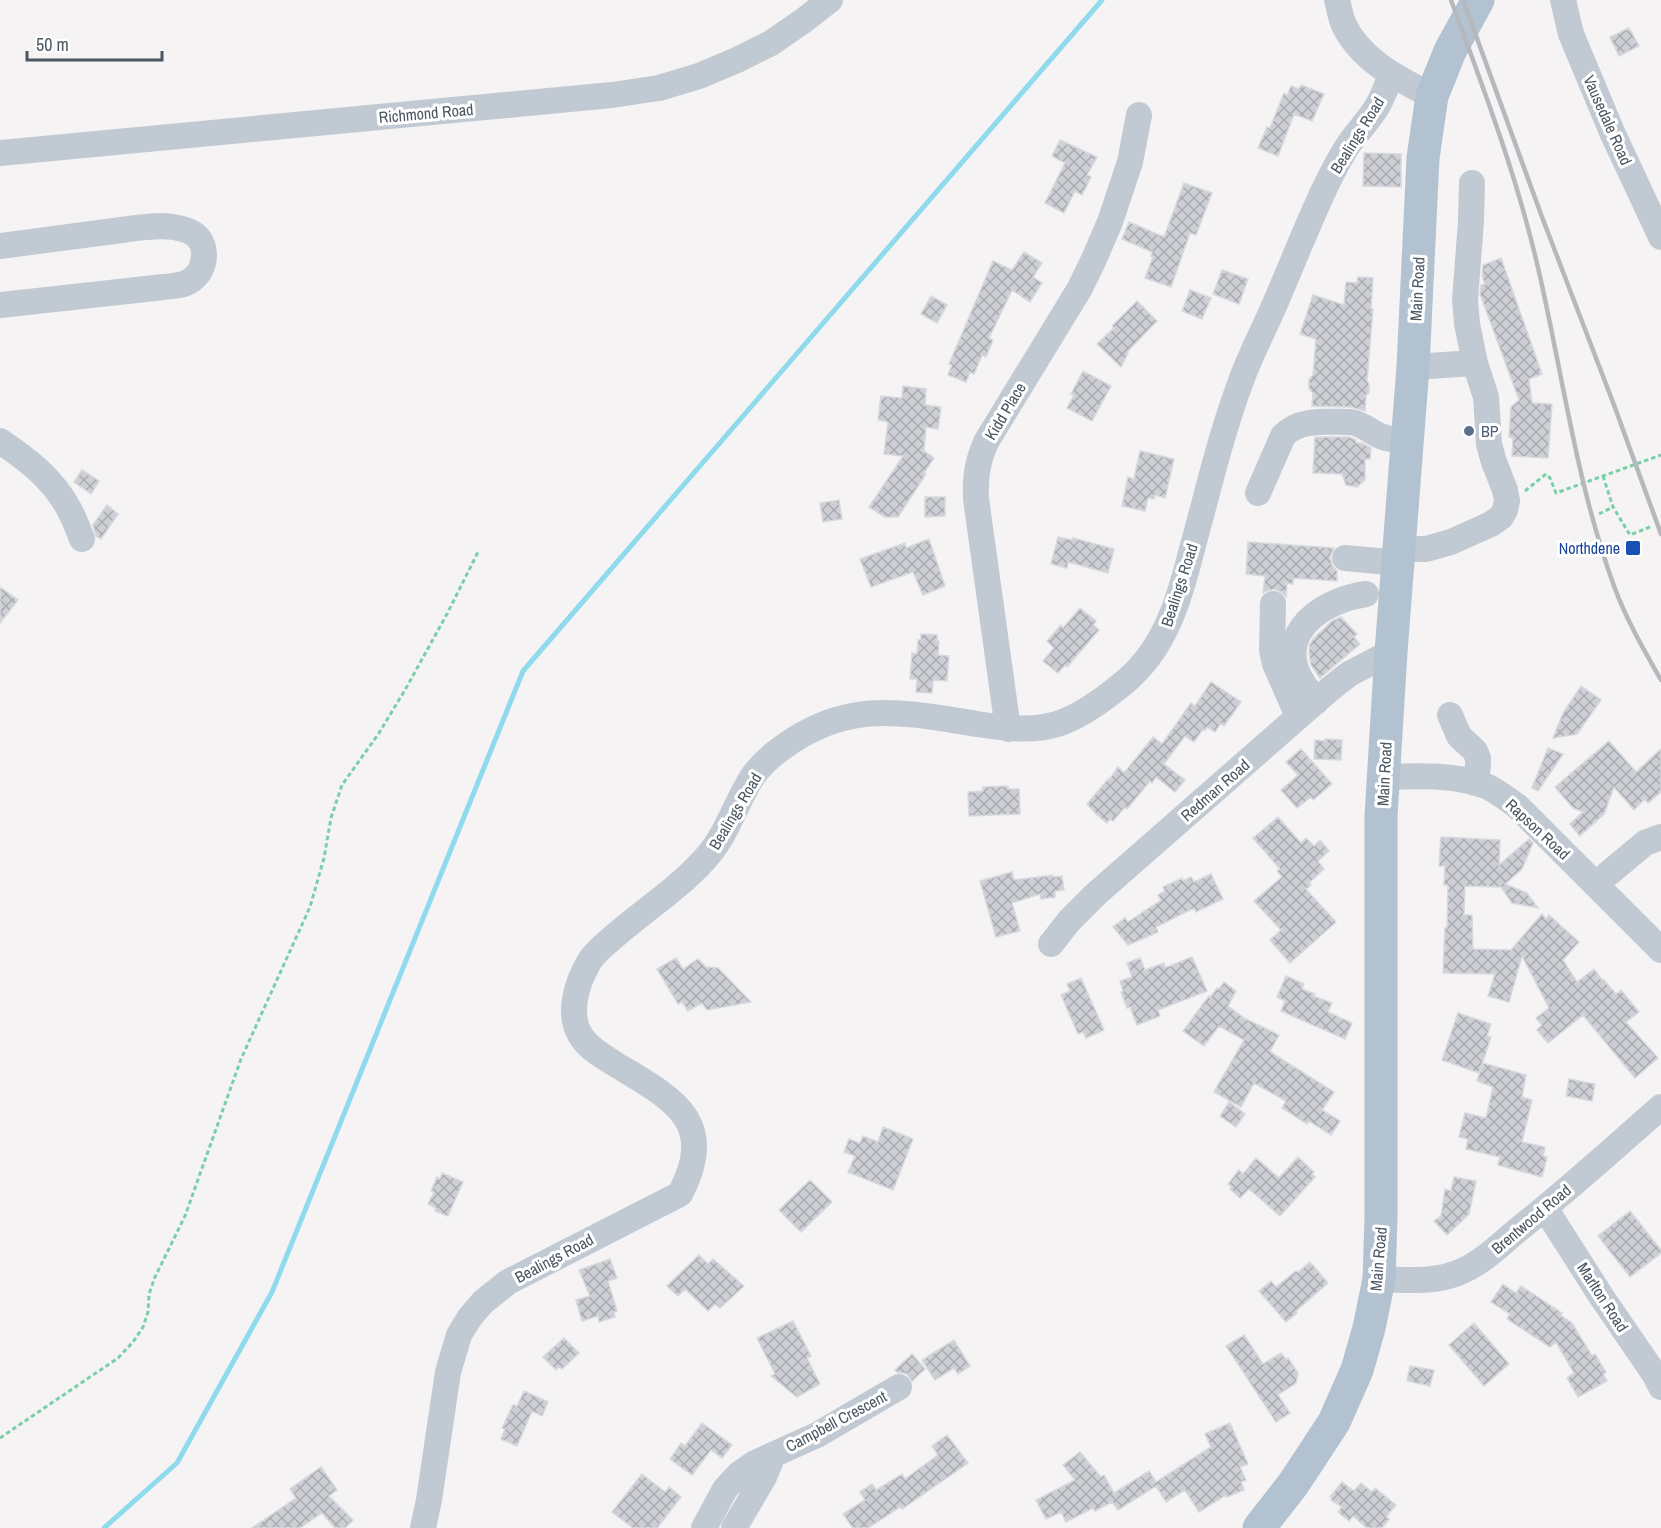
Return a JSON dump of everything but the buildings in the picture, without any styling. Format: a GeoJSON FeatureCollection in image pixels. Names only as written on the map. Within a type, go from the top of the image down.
{"type":"FeatureCollection","features":[{"type":"Feature","properties":{"kind":"main road","name":"Main Road"},"geometry":{"type":"LineString","coordinates":[[1258,1528],[1294,1483],[1334,1422],[1357,1370],[1379,1279],[1383,777],[1413,367],[1423,158],[1432,96],[1446,58],[1478,0]]}},
{"type":"Feature","properties":{"kind":"street","name":"Richmond Road"},"geometry":{"type":"LineString","coordinates":[[0,153],[612,95],[658,88],[699,76],[771,43],[830,0]]}},
{"type":"Feature","properties":{"kind":"street"},"geometry":{"type":"LineString","coordinates":[[1336,0],[1344,23],[1360,50],[1391,75],[1432,96]]}},
{"type":"Feature","properties":{"kind":"street","name":"Vausedale Road"},"geometry":{"type":"LineString","coordinates":[[1563,0],[1571,34],[1612,132],[1661,237]]}},
{"type":"Feature","properties":{"kind":"street","name":"Bealings Road"},"geometry":{"type":"LineString","coordinates":[[423,1528],[448,1372],[459,1335],[470,1317],[483,1302],[508,1282],[680,1194],[691,1169],[695,1139],[691,1124],[678,1107],[654,1088],[598,1053],[580,1037],[574,1018],[574,1000],[579,982],[591,958],[638,915],[680,883],[706,859],[724,833],[755,774],[780,750],[811,729],[842,717],[875,712],[912,714],[1008,729],[1054,726],[1072,719],[1129,679],[1159,642],[1171,618],[1181,590],[1221,442],[1242,378],[1326,186],[1340,158],[1377,107],[1391,75]]}},
{"type":"Feature","properties":{"kind":"street","name":"Kidd Place"},"geometry":{"type":"LineString","coordinates":[[1008,729],[976,500],[975,481],[978,462],[986,442],[1080,288],[1094,259],[1110,222],[1130,162],[1139,115]]}},
{"type":"Feature","properties":{"kind":"street"},"geometry":{"type":"LineString","coordinates":[[1345,558],[1399,556],[1451,542],[1491,524],[1501,517],[1506,504],[1505,490],[1489,444],[1486,397],[1467,324],[1466,300],[1472,183]]}},
{"type":"Feature","properties":{"kind":"street"},"geometry":{"type":"LineString","coordinates":[[0,246],[170,226],[195,235],[203,244],[204,255],[202,267],[197,276],[187,283],[0,305]]}},
{"type":"Feature","properties":{"kind":"street"},"geometry":{"type":"LineString","coordinates":[[1413,367],[1476,363]]}},
{"type":"Feature","properties":{"kind":"street"},"geometry":{"type":"LineString","coordinates":[[1258,493],[1282,436],[1289,429],[1298,425],[1360,423],[1381,437],[1408,440]]}},
{"type":"Feature","properties":{"kind":"street"},"geometry":{"type":"LineString","coordinates":[[0,441],[42,472],[58,490],[82,538]]}},
{"type":"Feature","properties":{"kind":"street"},"geometry":{"type":"LineString","coordinates":[[1307,709],[1295,667],[1293,651],[1296,640],[1306,623],[1318,611],[1332,603],[1366,594]]}},
{"type":"Feature","properties":{"kind":"street"},"geometry":{"type":"LineString","coordinates":[[1273,604],[1272,650],[1275,664],[1307,709]]}},
{"type":"Feature","properties":{"kind":"street","name":"Redman Road"},"geometry":{"type":"LineString","coordinates":[[1051,944],[1096,894],[1307,709],[1349,674],[1391,652]]}},
{"type":"Feature","properties":{"kind":"street"},"geometry":{"type":"LineString","coordinates":[[1450,715],[1459,735],[1475,751],[1478,758],[1479,766],[1475,783]]}},
{"type":"Feature","properties":{"kind":"street","name":"Rapson Road"},"geometry":{"type":"LineString","coordinates":[[1383,777],[1436,777],[1487,787],[1517,806],[1661,950]]}},
{"type":"Feature","properties":{"kind":"street"},"geometry":{"type":"LineString","coordinates":[[1596,884],[1645,843],[1661,837]]}},
{"type":"Feature","properties":{"kind":"street","name":"Brentwood Road"},"geometry":{"type":"LineString","coordinates":[[1379,1279],[1422,1281],[1461,1272],[1484,1258],[1661,1107]]}},
{"type":"Feature","properties":{"kind":"street","name":"Marlton Road"},"geometry":{"type":"LineString","coordinates":[[1545,1208],[1661,1387]]}},
{"type":"Feature","properties":{"kind":"street","name":"Campbell Crescent"},"geometry":{"type":"LineString","coordinates":[[704,1528],[721,1497],[739,1474],[755,1463],[817,1435],[899,1387]]}},
{"type":"Feature","properties":{"kind":"street","name":"Campbell Crescent"},"geometry":{"type":"LineString","coordinates":[[734,1528],[764,1478],[773,1455]]}},
{"type":"Feature","properties":{"kind":"path"},"geometry":{"type":"LineString","coordinates":[[1506,504],[1528,490],[1546,474],[1556,493],[1661,455]]}},
{"type":"Feature","properties":{"kind":"path"},"geometry":{"type":"LineString","coordinates":[[1603,476],[1613,507],[1630,535],[1652,526]]}},
{"type":"Feature","properties":{"kind":"path"},"geometry":{"type":"LineString","coordinates":[[1599,514],[1613,507]]}},
{"type":"Feature","properties":{"kind":"path"},"geometry":{"type":"LineString","coordinates":[[0,1438],[118,1358],[143,1327],[154,1276],[184,1216],[241,1059],[310,907],[324,858],[331,818],[342,785],[379,733],[405,690],[452,606],[478,552]]}},
{"type":"Feature","properties":{"kind":"waterway"},"geometry":{"type":"LineString","coordinates":[[104,1528],[177,1463],[272,1292],[523,671],[1102,0]]}},
{"type":"Feature","properties":{"kind":"railway"},"geometry":{"type":"LineString","coordinates":[[1451,0],[1500,135],[1531,237],[1580,470],[1601,548],[1624,610],[1661,680]]}},
{"type":"Feature","properties":{"kind":"railway"},"geometry":{"type":"LineString","coordinates":[[1463,0],[1661,534]]}},
{"type":"Feature","properties":{"kind":"place","name":"BP"},"geometry":{"type":"Point","coordinates":[1469,431]}},
{"type":"Feature","properties":{"kind":"place","name":"Northdene"},"geometry":{"type":"Point","coordinates":[1633,548]}}]}
